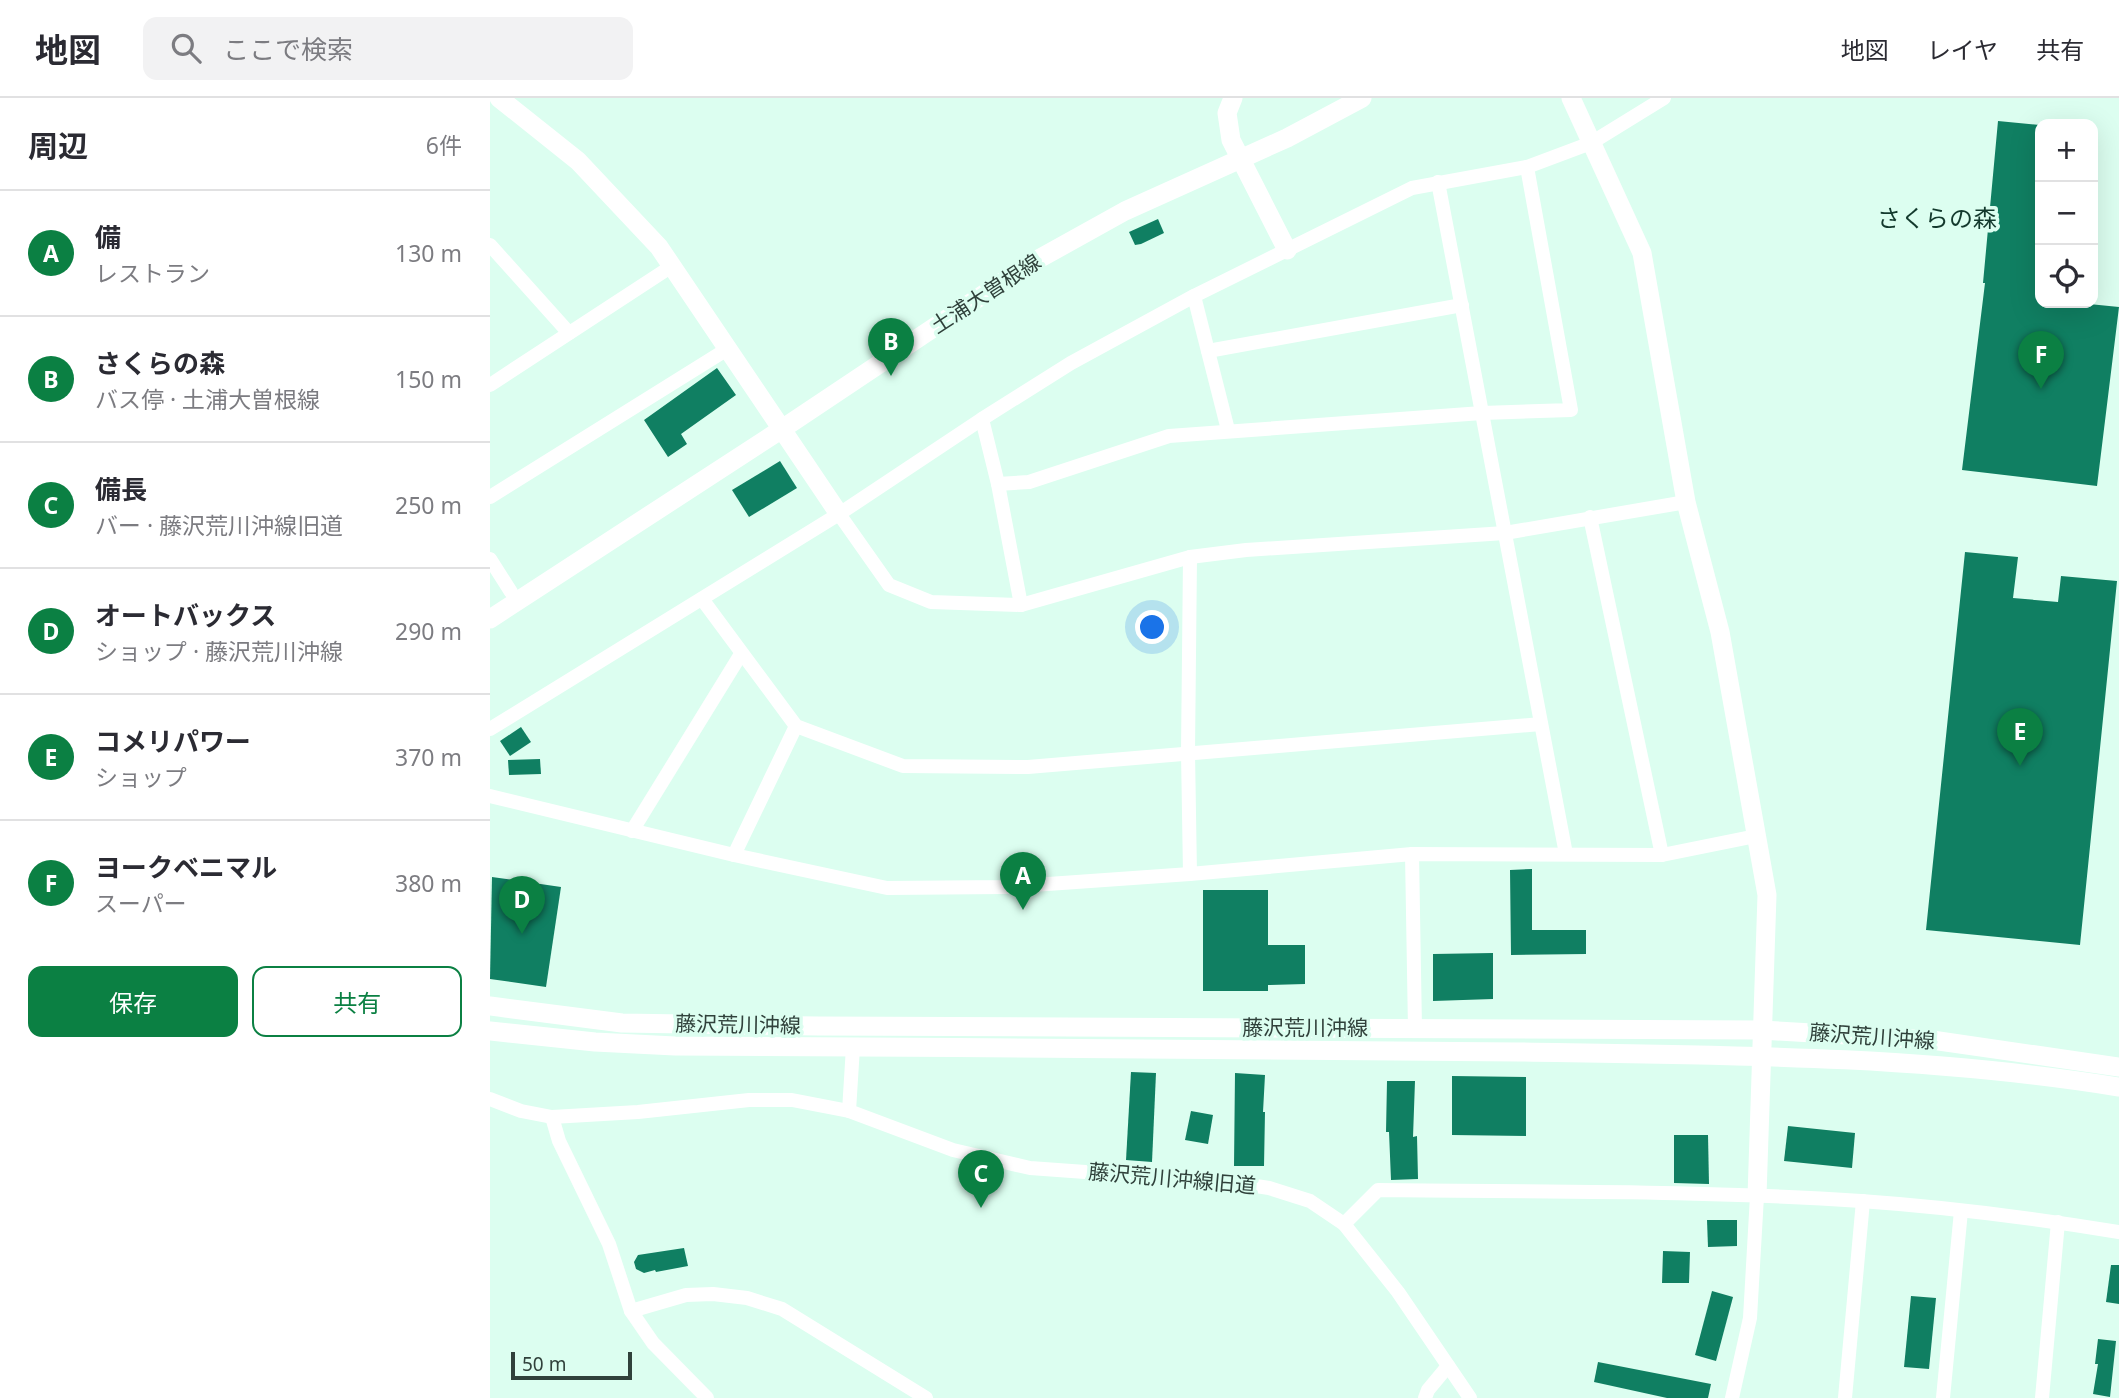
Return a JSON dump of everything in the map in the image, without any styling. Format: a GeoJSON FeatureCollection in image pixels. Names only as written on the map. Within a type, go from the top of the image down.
{"type":"FeatureCollection","features":[{"type":"Feature","properties":{"kind":"main road"},"geometry":{"type":"LineString","coordinates":[[499,98],[578,161],[659,247],[839,514]]}},
{"type":"Feature","properties":{"kind":"main road"},"geometry":{"type":"LineString","coordinates":[[1233,98],[1227,113],[1231,140],[1287,250]]}},
{"type":"Feature","properties":{"kind":"main road","name":"土浦大曽根線"},"geometry":{"type":"LineString","coordinates":[[490,619],[1026,266],[1125,211],[1287,138],[1362,98]]}},
{"type":"Feature","properties":{"kind":"main road"},"geometry":{"type":"LineString","coordinates":[[1571,98],[1642,253],[1686,502],[1720,632],[1767,895],[1757,1196]]}},
{"type":"Feature","properties":{"kind":"main road","name":"藤沢荒川沖線"},"geometry":{"type":"LineString","coordinates":[[490,1006],[636,1023],[1761,1030],[1931,1040],[2119,1067]]}},
{"type":"Feature","properties":{"kind":"main road","name":"藤沢荒川沖線"},"geometry":{"type":"LineString","coordinates":[[490,1031],[608,1043],[1761,1056],[1958,1068],[2119,1087]]}},
{"type":"Feature","properties":{"kind":"street"},"geometry":{"type":"LineString","coordinates":[[490,729],[839,514],[1071,363],[1194,296],[1412,188],[1527,167],[1591,143],[1664,98]]}},
{"type":"Feature","properties":{"kind":"street"},"geometry":{"type":"LineString","coordinates":[[998,484],[1029,482],[1169,436],[1482,413],[1571,410],[1527,167]]}},
{"type":"Feature","properties":{"kind":"street"},"geometry":{"type":"LineString","coordinates":[[1438,182],[1566,854]]}},
{"type":"Feature","properties":{"kind":"street"},"geometry":{"type":"LineString","coordinates":[[490,245],[569,333]]}},
{"type":"Feature","properties":{"kind":"street"},"geometry":{"type":"LineString","coordinates":[[490,385],[672,266]]}},
{"type":"Feature","properties":{"kind":"street"},"geometry":{"type":"LineString","coordinates":[[1194,296],[1228,430]]}},
{"type":"Feature","properties":{"kind":"street"},"geometry":{"type":"LineString","coordinates":[[1208,351],[1462,305]]}},
{"type":"Feature","properties":{"kind":"street"},"geometry":{"type":"LineString","coordinates":[[490,497],[729,348]]}},
{"type":"Feature","properties":{"kind":"street"},"geometry":{"type":"LineString","coordinates":[[982,419],[998,484],[1021,605]]}},
{"type":"Feature","properties":{"kind":"street"},"geometry":{"type":"LineString","coordinates":[[839,514],[889,586],[930,602],[1021,605],[1190,557],[1259,549],[1505,533],[1686,502]]}},
{"type":"Feature","properties":{"kind":"street"},"geometry":{"type":"LineString","coordinates":[[1590,517],[1662,855]]}},
{"type":"Feature","properties":{"kind":"street"},"geometry":{"type":"LineString","coordinates":[[1190,557],[1190,874]]}},
{"type":"Feature","properties":{"kind":"street"},"geometry":{"type":"LineString","coordinates":[[490,559],[511,592]]}},
{"type":"Feature","properties":{"kind":"street"},"geometry":{"type":"LineString","coordinates":[[702,599],[796,726],[903,765],[1028,767],[1541,724]]}},
{"type":"Feature","properties":{"kind":"street"},"geometry":{"type":"LineString","coordinates":[[632,831],[741,654]]}},
{"type":"Feature","properties":{"kind":"street"},"geometry":{"type":"LineString","coordinates":[[734,855],[796,726]]}},
{"type":"Feature","properties":{"kind":"street"},"geometry":{"type":"LineString","coordinates":[[490,796],[734,855],[887,888],[1005,887],[1412,854],[1662,855],[1756,836]]}},
{"type":"Feature","properties":{"kind":"street"},"geometry":{"type":"LineString","coordinates":[[1412,854],[1415,1029]]}},
{"type":"Feature","properties":{"kind":"street"},"geometry":{"type":"LineString","coordinates":[[849,1111],[853,1047]]}},
{"type":"Feature","properties":{"kind":"street","name":"藤沢荒川沖線旧道"},"geometry":{"type":"LineString","coordinates":[[490,1099],[522,1111],[552,1116],[638,1112],[749,1100],[792,1100],[849,1111],[953,1150],[1030,1168],[1269,1188],[1310,1201],[1344,1224],[1398,1292],[1470,1398]]}},
{"type":"Feature","properties":{"kind":"street"},"geometry":{"type":"LineString","coordinates":[[552,1116],[559,1141],[609,1244],[631,1311],[653,1343],[707,1398]]}},
{"type":"Feature","properties":{"kind":"street"},"geometry":{"type":"LineString","coordinates":[[1344,1224],[1378,1190],[1757,1196],[1863,1201],[2058,1222],[2119,1232]]}},
{"type":"Feature","properties":{"kind":"street"},"geometry":{"type":"LineString","coordinates":[[1732,1398],[1750,1318],[1757,1196]]}},
{"type":"Feature","properties":{"kind":"street"},"geometry":{"type":"LineString","coordinates":[[1844,1398],[1863,1201]]}},
{"type":"Feature","properties":{"kind":"street"},"geometry":{"type":"LineString","coordinates":[[1943,1398],[1961,1211]]}},
{"type":"Feature","properties":{"kind":"street"},"geometry":{"type":"LineString","coordinates":[[2042,1398],[2058,1222]]}},
{"type":"Feature","properties":{"kind":"street"},"geometry":{"type":"LineString","coordinates":[[631,1311],[686,1295],[713,1294],[747,1298],[782,1309],[926,1398]]}},
{"type":"Feature","properties":{"kind":"street"},"geometry":{"type":"LineString","coordinates":[[1425,1398],[1428,1390],[1448,1366]]}},
{"type":"Feature","properties":{"kind":"building"},"geometry":{"type":"Polygon","coordinates":[[[1998,121],[2035,125],[2035,308],[2098,308],[2098,305],[2119,307],[2097,486],[1962,470],[1998,121]]]}},
{"type":"Feature","properties":{"kind":"building"},"geometry":{"type":"Polygon","coordinates":[[[1158,219],[1164,233],[1135,245],[1129,232],[1158,219]]]}},
{"type":"Feature","properties":{"kind":"building"},"geometry":{"type":"Polygon","coordinates":[[[717,368],[736,395],[681,434],[687,444],[668,457],[644,420],[717,368]]]}},
{"type":"Feature","properties":{"kind":"building"},"geometry":{"type":"Polygon","coordinates":[[[780,461],[797,488],[749,517],[732,490],[780,461]]]}},
{"type":"Feature","properties":{"kind":"building"},"geometry":{"type":"Polygon","coordinates":[[[1965,552],[2018,557],[2013,598],[2058,602],[2061,576],[2117,581],[2080,945],[1926,930],[1965,552]]]}},
{"type":"Feature","properties":{"kind":"building"},"geometry":{"type":"Polygon","coordinates":[[[521,727],[531,742],[510,756],[500,741],[521,727]]]}},
{"type":"Feature","properties":{"kind":"building"},"geometry":{"type":"Polygon","coordinates":[[[540,759],[541,774],[509,775],[508,760],[540,759]]]}},
{"type":"Feature","properties":{"kind":"building"},"geometry":{"type":"Polygon","coordinates":[[[1532,869],[1532,930],[1586,930],[1586,954],[1511,955],[1510,870],[1532,869]]]}},
{"type":"Feature","properties":{"kind":"building"},"geometry":{"type":"Polygon","coordinates":[[[492,877],[561,887],[546,987],[490,979],[492,877]]]}},
{"type":"Feature","properties":{"kind":"building"},"geometry":{"type":"Polygon","coordinates":[[[1203,890],[1268,890],[1268,945],[1305,945],[1305,984],[1268,985],[1268,991],[1203,991],[1203,890]]]}},
{"type":"Feature","properties":{"kind":"building"},"geometry":{"type":"Polygon","coordinates":[[[1493,953],[1493,999],[1433,1001],[1433,954],[1493,953]]]}},
{"type":"Feature","properties":{"kind":"building"},"geometry":{"type":"Polygon","coordinates":[[[1131,1072],[1156,1073],[1152,1162],[1126,1160],[1131,1072]]]}},
{"type":"Feature","properties":{"kind":"building"},"geometry":{"type":"Polygon","coordinates":[[[1235,1073],[1265,1075],[1264,1166],[1234,1166],[1235,1073]]]}},
{"type":"Feature","properties":{"kind":"building"},"geometry":{"type":"Polygon","coordinates":[[[1452,1076],[1526,1077],[1526,1136],[1452,1135],[1452,1076]]]}},
{"type":"Feature","properties":{"kind":"building"},"geometry":{"type":"Polygon","coordinates":[[[1387,1081],[1415,1081],[1413,1137],[1417,1136],[1418,1179],[1391,1180],[1389,1132],[1386,1132],[1387,1081]]]}},
{"type":"Feature","properties":{"kind":"building"},"geometry":{"type":"Polygon","coordinates":[[[1191,1111],[1213,1115],[1208,1144],[1185,1140],[1191,1111]]]}},
{"type":"Feature","properties":{"kind":"building"},"geometry":{"type":"Polygon","coordinates":[[[1788,1126],[1855,1133],[1852,1168],[1784,1161],[1788,1126]]]}},
{"type":"Feature","properties":{"kind":"building"},"geometry":{"type":"Polygon","coordinates":[[[1674,1135],[1708,1135],[1709,1184],[1674,1183],[1674,1135]]]}},
{"type":"Feature","properties":{"kind":"building"},"geometry":{"type":"Polygon","coordinates":[[[1707,1220],[1737,1220],[1737,1246],[1708,1247],[1707,1220]]]}},
{"type":"Feature","properties":{"kind":"building"},"geometry":{"type":"Polygon","coordinates":[[[684,1248],[688,1266],[644,1273],[636,1269],[634,1262],[638,1255],[684,1248]]]}},
{"type":"Feature","properties":{"kind":"building"},"geometry":{"type":"Polygon","coordinates":[[[1663,1251],[1690,1252],[1689,1283],[1662,1283],[1663,1251]]]}},
{"type":"Feature","properties":{"kind":"building"},"geometry":{"type":"Polygon","coordinates":[[[2111,1265],[2119,1265],[2119,1304],[2106,1302],[2111,1265]]]}},
{"type":"Feature","properties":{"kind":"building"},"geometry":{"type":"Polygon","coordinates":[[[1712,1291],[1733,1297],[1716,1361],[1695,1355],[1712,1291]]]}},
{"type":"Feature","properties":{"kind":"building"},"geometry":{"type":"Polygon","coordinates":[[[1911,1296],[1936,1298],[1929,1369],[1904,1367],[1911,1296]]]}},
{"type":"Feature","properties":{"kind":"building"},"geometry":{"type":"Polygon","coordinates":[[[2098,1339],[2116,1341],[2110,1397],[2093,1394],[2098,1364],[2095,1364],[2098,1339]]]}},
{"type":"Feature","properties":{"kind":"building"},"geometry":{"type":"Polygon","coordinates":[[[1598,1362],[1711,1384],[1708,1398],[1667,1398],[1594,1382],[1598,1362]]]}},
{"type":"Feature","properties":{"kind":"place","name":"さくらの森"},"geometry":{"type":"Point","coordinates":[891,376]}},
{"type":"Feature","properties":{"kind":"place","name":"ヨークベニマル"},"geometry":{"type":"Point","coordinates":[2041,389]}},
{"type":"Feature","properties":{"kind":"place","name":"コメリパワー"},"geometry":{"type":"Point","coordinates":[2020,766]}},
{"type":"Feature","properties":{"kind":"place","name":"備"},"geometry":{"type":"Point","coordinates":[1023,910]}},
{"type":"Feature","properties":{"kind":"place","name":"オートバックス"},"geometry":{"type":"Point","coordinates":[522,934]}},
{"type":"Feature","properties":{"kind":"place","name":"備長"},"geometry":{"type":"Point","coordinates":[981,1208]}},
{"type":"Feature","properties":{"kind":"district","name":"さくらの森"},"geometry":{"type":"Point","coordinates":[1937,219]}}]}
